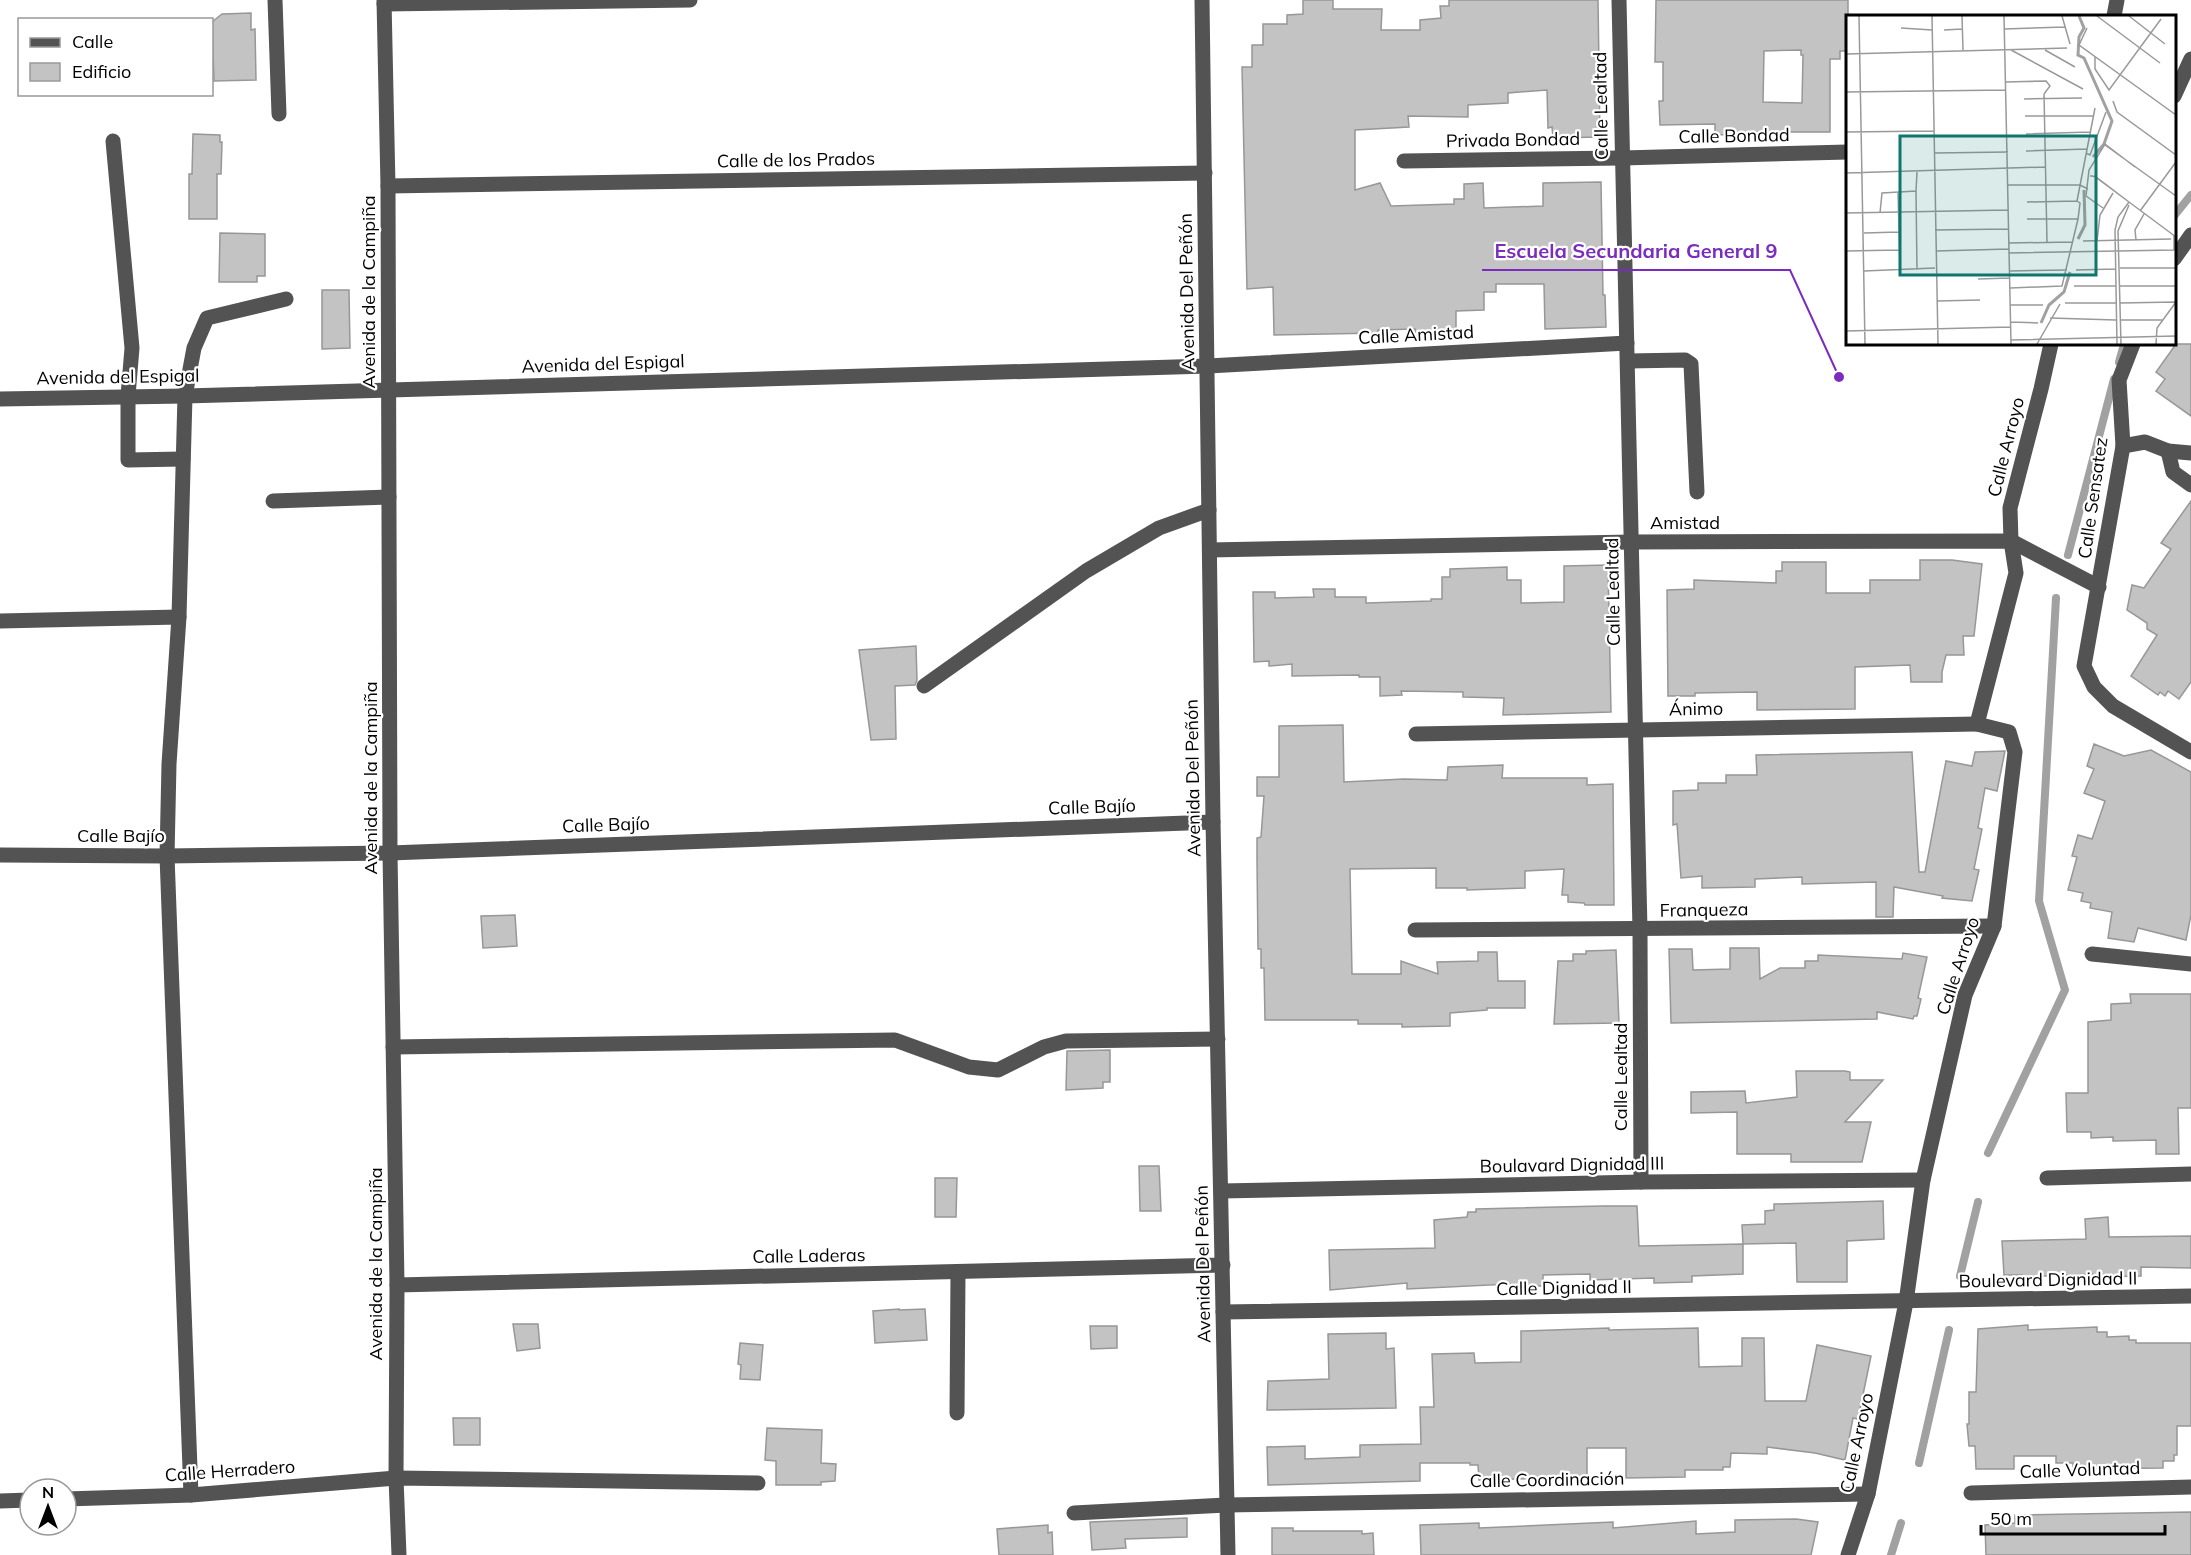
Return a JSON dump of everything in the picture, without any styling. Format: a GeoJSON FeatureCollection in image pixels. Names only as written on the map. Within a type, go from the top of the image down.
{"type":"FeatureCollection","features":[{"type":"Feature","properties":{"kind":"street"},"geometry":{"type":"LineString","coordinates":[[275,0],[279,114]]}},
{"type":"Feature","properties":{"kind":"street"},"geometry":{"type":"LineString","coordinates":[[384,2],[690,0]]}},
{"type":"Feature","properties":{"kind":"street","name":"Avenida Del Peñón"},"geometry":{"type":"LineString","coordinates":[[1202,0],[1213,822],[1228,1555]]}},
{"type":"Feature","properties":{"kind":"street","name":"Calle Lealtad"},"geometry":{"type":"LineString","coordinates":[[1618,0],[1640,930],[1641,1182]]}},
{"type":"Feature","properties":{"kind":"street"},"geometry":{"type":"LineString","coordinates":[[2114,15],[2117,0]]}},
{"type":"Feature","properties":{"kind":"street","name":"Avenida de la Campiña"},"geometry":{"type":"LineString","coordinates":[[384,2],[388,186],[390,853],[397,1285],[396,1478],[399,1555]]}},
{"type":"Feature","properties":{"kind":"street"},"geometry":{"type":"LineString","coordinates":[[2176,94],[2191,59]]}},
{"type":"Feature","properties":{"kind":"street"},"geometry":{"type":"LineString","coordinates":[[113,141],[132,348],[128,396],[128,460],[183,459]]}},
{"type":"Feature","properties":{"kind":"street","name":"Calle Bondad"},"geometry":{"type":"LineString","coordinates":[[1622,158],[1846,152]]}},
{"type":"Feature","properties":{"kind":"street","name":"Privada Bondad"},"geometry":{"type":"LineString","coordinates":[[1404,161],[1622,158]]}},
{"type":"Feature","properties":{"kind":"street","name":"Calle de los Prados"},"geometry":{"type":"LineString","coordinates":[[388,186],[1205,173]]}},
{"type":"Feature","properties":{"kind":"street"},"geometry":{"type":"LineString","coordinates":[[2176,258],[2191,235]]}},
{"type":"Feature","properties":{"kind":"street"},"geometry":{"type":"LineString","coordinates":[[191,1495],[167,856],[169,764],[179,617],[185,396],[194,348],[207,318],[286,299]]}},
{"type":"Feature","properties":{"kind":"street","name":"Calle Amistad"},"geometry":{"type":"LineString","coordinates":[[1208,366],[1627,343]]}},
{"type":"Feature","properties":{"kind":"street","name":"Calle Arroyo"},"geometry":{"type":"LineString","coordinates":[[1848,1555],[1868,1494],[1906,1302],[1923,1180],[1965,995],[1994,926],[2015,752],[2009,732],[1977,724],[2016,573],[2011,541],[2010,508],[2042,389],[2051,345]]}},
{"type":"Feature","properties":{"kind":"street","name":"Calle Sensatez"},"geometry":{"type":"LineString","coordinates":[[2133,345],[2119,380],[2123,446],[2084,666],[2094,687],[2113,706],[2191,752]]}},
{"type":"Feature","properties":{"kind":"street"},"geometry":{"type":"LineString","coordinates":[[1628,361],[1686,360],[1691,364],[1697,492]]}},
{"type":"Feature","properties":{"kind":"street","name":"Avenida del Espigal"},"geometry":{"type":"LineString","coordinates":[[0,399],[185,396],[1208,366]]}},
{"type":"Feature","properties":{"kind":"street"},"geometry":{"type":"LineString","coordinates":[[2123,446],[2145,442],[2168,451],[2191,453]]}},
{"type":"Feature","properties":{"kind":"street"},"geometry":{"type":"LineString","coordinates":[[2168,451],[2173,471],[2191,485]]}},
{"type":"Feature","properties":{"kind":"street"},"geometry":{"type":"LineString","coordinates":[[273,501],[389,496]]}},
{"type":"Feature","properties":{"kind":"street"},"geometry":{"type":"LineString","coordinates":[[924,686],[1086,571],[1159,528],[1209,510]]}},
{"type":"Feature","properties":{"kind":"street","name":"Amistad"},"geometry":{"type":"LineString","coordinates":[[1210,550],[1632,542],[2011,541]]}},
{"type":"Feature","properties":{"kind":"street","name":"Calle Sensatez"},"geometry":{"type":"LineString","coordinates":[[2011,541],[2047,562],[2099,587]]}},
{"type":"Feature","properties":{"kind":"street"},"geometry":{"type":"LineString","coordinates":[[0,621],[179,617]]}},
{"type":"Feature","properties":{"kind":"street","name":"Ánimo"},"geometry":{"type":"LineString","coordinates":[[1416,734],[1977,724]]}},
{"type":"Feature","properties":{"kind":"street","name":"Calle Bajío"},"geometry":{"type":"LineString","coordinates":[[0,855],[167,856],[390,853],[1213,822]]}},
{"type":"Feature","properties":{"kind":"street","name":"Franqueza"},"geometry":{"type":"LineString","coordinates":[[1415,930],[1994,926]]}},
{"type":"Feature","properties":{"kind":"street"},"geometry":{"type":"LineString","coordinates":[[2092,954],[2191,964]]}},
{"type":"Feature","properties":{"kind":"street"},"geometry":{"type":"LineString","coordinates":[[393,1047],[895,1040],[969,1067],[998,1070],[1044,1047],[1066,1041],[1218,1039]]}},
{"type":"Feature","properties":{"kind":"street"},"geometry":{"type":"LineString","coordinates":[[2047,1178],[2191,1174]]}},
{"type":"Feature","properties":{"kind":"street","name":"Boulavard Dignidad III"},"geometry":{"type":"LineString","coordinates":[[1221,1191],[1641,1182],[1923,1180]]}},
{"type":"Feature","properties":{"kind":"street","name":"Calle Laderas"},"geometry":{"type":"LineString","coordinates":[[397,1285],[1223,1265]]}},
{"type":"Feature","properties":{"kind":"street"},"geometry":{"type":"LineString","coordinates":[[957,1413],[958,1272]]}},
{"type":"Feature","properties":{"kind":"street","name":"Boulevard Dignidad II"},"geometry":{"type":"LineString","coordinates":[[1906,1302],[2191,1296]]}},
{"type":"Feature","properties":{"kind":"street","name":"Calle Dignidad II"},"geometry":{"type":"LineString","coordinates":[[1223,1312],[1906,1302]]}},
{"type":"Feature","properties":{"kind":"street","name":"Calle Herradero"},"geometry":{"type":"LineString","coordinates":[[78,1499],[191,1495],[396,1478],[758,1483]]}},
{"type":"Feature","properties":{"kind":"street","name":"Calle Voluntad"},"geometry":{"type":"LineString","coordinates":[[1971,1493],[2191,1486]]}},
{"type":"Feature","properties":{"kind":"street","name":"Calle Coordinación"},"geometry":{"type":"LineString","coordinates":[[1074,1513],[1226,1505],[1868,1494]]}},
{"type":"Feature","properties":{"kind":"street"},"geometry":{"type":"LineString","coordinates":[[0,1501],[18,1500]]}},
{"type":"Feature","properties":{"kind":"building"},"geometry":{"type":"Polygon","coordinates":[[[1303,0],[1333,0],[1333,9],[1382,9],[1381,30],[1420,30],[1420,20],[1441,18],[1440,6],[1449,6],[1449,0],[1598,0],[1600,137],[1553,138],[1552,127],[1548,128],[1547,90],[1508,93],[1508,103],[1468,105],[1468,117],[1408,116],[1409,127],[1355,130],[1355,190],[1380,183],[1391,206],[1454,204],[1454,199],[1464,199],[1464,184],[1483,183],[1484,208],[1543,206],[1543,183],[1601,182],[1603,295],[1605,295],[1606,327],[1545,329],[1544,284],[1496,284],[1496,292],[1484,292],[1484,310],[1456,311],[1456,331],[1415,332],[1415,329],[1378,330],[1378,333],[1274,335],[1273,287],[1247,289],[1242,67],[1252,67],[1252,45],[1263,45],[1263,24],[1287,24],[1287,15],[1303,14],[1303,0]]]}},
{"type":"Feature","properties":{"kind":"building"},"geometry":{"type":"Polygon","coordinates":[[[1656,0],[1848,0],[1846,51],[1840,51],[1840,59],[1830,59],[1830,132],[1744,132],[1744,134],[1715,135],[1715,124],[1660,125],[1659,101],[1663,101],[1663,62],[1655,62],[1656,0]],[[1801,50],[1764,51],[1763,102],[1802,103],[1803,55],[1801,55],[1801,50]]]}},
{"type":"Feature","properties":{"kind":"building"},"geometry":{"type":"Polygon","coordinates":[[[251,13],[251,30],[255,29],[256,80],[214,81],[213,21],[222,14],[251,13]]]}},
{"type":"Feature","properties":{"kind":"building"},"geometry":{"type":"Polygon","coordinates":[[[193,134],[220,135],[220,142],[222,142],[221,174],[217,174],[217,219],[189,219],[189,174],[192,174],[193,134]]]}},
{"type":"Feature","properties":{"kind":"building"},"geometry":{"type":"Polygon","coordinates":[[[220,233],[265,234],[265,276],[257,276],[257,282],[219,282],[220,233]]]}},
{"type":"Feature","properties":{"kind":"building"},"geometry":{"type":"Polygon","coordinates":[[[322,290],[349,290],[350,348],[322,349],[322,290]]]}},
{"type":"Feature","properties":{"kind":"building"},"geometry":{"type":"Polygon","coordinates":[[[2176,344],[2191,344],[2191,416],[2156,391],[2165,379],[2156,372],[2176,344]]]}},
{"type":"Feature","properties":{"kind":"building"},"geometry":{"type":"Polygon","coordinates":[[[2191,501],[2191,682],[2179,699],[2168,691],[2165,696],[2160,692],[2158,695],[2131,676],[2157,635],[2147,629],[2147,623],[2127,610],[2132,585],[2144,588],[2171,549],[2161,543],[2191,501]]]}},
{"type":"Feature","properties":{"kind":"building"},"geometry":{"type":"Polygon","coordinates":[[[1920,560],[1952,560],[1982,564],[1974,636],[1963,636],[1964,655],[1946,655],[1942,682],[1911,682],[1910,665],[1855,667],[1855,709],[1757,710],[1757,692],[1668,696],[1667,590],[1694,589],[1694,580],[1776,583],[1776,571],[1782,571],[1782,562],[1826,562],[1826,593],[1870,593],[1870,580],[1920,580],[1920,560]]]}},
{"type":"Feature","properties":{"kind":"building"},"geometry":{"type":"Polygon","coordinates":[[[1608,565],[1611,712],[1503,715],[1504,698],[1463,697],[1463,692],[1401,691],[1402,695],[1380,696],[1380,677],[1292,676],[1292,664],[1269,666],[1269,661],[1254,662],[1253,592],[1275,592],[1275,598],[1314,597],[1313,589],[1335,589],[1335,597],[1366,597],[1366,603],[1431,601],[1431,599],[1442,599],[1442,577],[1450,577],[1450,569],[1507,567],[1507,580],[1521,580],[1521,603],[1564,602],[1564,566],[1608,565]]]}},
{"type":"Feature","properties":{"kind":"building"},"geometry":{"type":"Polygon","coordinates":[[[916,646],[917,680],[915,685],[895,686],[896,739],[871,740],[859,650],[916,646]]]}},
{"type":"Feature","properties":{"kind":"building"},"geometry":{"type":"Polygon","coordinates":[[[1343,725],[1344,782],[1404,779],[1447,780],[1448,767],[1503,765],[1502,778],[1587,778],[1587,785],[1613,784],[1614,905],[1585,905],[1568,902],[1568,895],[1562,895],[1564,869],[1525,871],[1525,888],[1467,890],[1467,888],[1436,888],[1436,868],[1350,869],[1352,974],[1401,974],[1401,961],[1438,974],[1437,962],[1478,961],[1478,952],[1497,952],[1498,981],[1525,981],[1525,1008],[1487,1008],[1487,1010],[1450,1013],[1450,1026],[1402,1027],[1402,1024],[1358,1024],[1358,1020],[1265,1020],[1264,968],[1261,968],[1261,949],[1258,949],[1257,860],[1257,838],[1261,837],[1264,796],[1257,796],[1257,777],[1279,777],[1279,726],[1343,725]]]}},
{"type":"Feature","properties":{"kind":"building"},"geometry":{"type":"Polygon","coordinates":[[[2094,744],[2124,756],[2151,750],[2191,772],[2191,915],[2186,940],[2138,928],[2134,942],[2108,938],[2112,912],[2090,908],[2091,903],[2081,901],[2083,893],[2068,890],[2077,857],[2072,856],[2078,835],[2092,839],[2105,801],[2084,793],[2094,769],[2087,766],[2094,744]]]}},
{"type":"Feature","properties":{"kind":"building"},"geometry":{"type":"Polygon","coordinates":[[[2005,751],[1997,791],[1985,788],[1978,828],[1982,829],[1974,869],[1979,870],[1972,901],[1942,898],[1943,896],[1894,887],[1893,917],[1876,917],[1876,882],[1802,884],[1802,877],[1755,879],[1755,887],[1702,888],[1702,876],[1681,878],[1677,824],[1673,825],[1673,791],[1698,790],[1698,783],[1726,783],[1726,775],[1757,775],[1756,755],[1912,752],[1919,872],[1925,872],[1946,761],[1972,766],[1975,752],[2005,751]]]}},
{"type":"Feature","properties":{"kind":"building"},"geometry":{"type":"Polygon","coordinates":[[[515,915],[517,946],[483,948],[481,916],[515,915]]]}},
{"type":"Feature","properties":{"kind":"building"},"geometry":{"type":"Polygon","coordinates":[[[1730,948],[1759,948],[1760,979],[1780,968],[1805,968],[1805,961],[1818,961],[1818,955],[1902,959],[1903,953],[1927,957],[1918,998],[1921,999],[1917,1016],[1913,1019],[1877,1012],[1877,1019],[1671,1023],[1669,949],[1692,949],[1693,970],[1730,969],[1730,948]]]}},
{"type":"Feature","properties":{"kind":"building"},"geometry":{"type":"Polygon","coordinates":[[[1616,950],[1619,1023],[1554,1024],[1558,961],[1573,961],[1573,954],[1586,954],[1586,951],[1616,950]]]}},
{"type":"Feature","properties":{"kind":"building"},"geometry":{"type":"Polygon","coordinates":[[[2130,994],[2191,994],[2191,1108],[2178,1108],[2179,1154],[2156,1154],[2156,1140],[2113,1141],[2113,1137],[2091,1138],[2091,1132],[2067,1132],[2066,1093],[2088,1093],[2088,1022],[2111,1020],[2111,1004],[2131,1003],[2130,994]]]}},
{"type":"Feature","properties":{"kind":"building"},"geometry":{"type":"Polygon","coordinates":[[[1110,1050],[1110,1082],[1103,1082],[1103,1088],[1066,1090],[1067,1051],[1110,1050]]]}},
{"type":"Feature","properties":{"kind":"building"},"geometry":{"type":"Polygon","coordinates":[[[1796,1071],[1845,1071],[1850,1072],[1850,1080],[1883,1080],[1845,1122],[1871,1122],[1862,1162],[1791,1162],[1791,1154],[1737,1154],[1737,1112],[1691,1113],[1691,1092],[1745,1091],[1746,1103],[1797,1097],[1796,1071]]]}},
{"type":"Feature","properties":{"kind":"building"},"geometry":{"type":"Polygon","coordinates":[[[1139,1166],[1159,1166],[1161,1211],[1140,1211],[1139,1166]]]}},
{"type":"Feature","properties":{"kind":"building"},"geometry":{"type":"Polygon","coordinates":[[[935,1178],[957,1178],[956,1217],[935,1217],[935,1178]]]}},
{"type":"Feature","properties":{"kind":"building"},"geometry":{"type":"Polygon","coordinates":[[[1883,1201],[1884,1239],[1847,1241],[1847,1282],[1797,1282],[1796,1243],[1743,1244],[1742,1225],[1765,1224],[1765,1211],[1774,1210],[1774,1204],[1883,1201]]]}},
{"type":"Feature","properties":{"kind":"building"},"geometry":{"type":"Polygon","coordinates":[[[1637,1206],[1639,1246],[1743,1244],[1743,1274],[1692,1276],[1692,1282],[1654,1283],[1654,1278],[1590,1280],[1590,1274],[1543,1275],[1543,1286],[1510,1286],[1510,1284],[1407,1289],[1407,1283],[1330,1290],[1329,1250],[1435,1248],[1434,1220],[1467,1217],[1468,1212],[1476,1212],[1476,1209],[1637,1206]]]}},
{"type":"Feature","properties":{"kind":"building"},"geometry":{"type":"Polygon","coordinates":[[[2108,1217],[2109,1237],[2191,1236],[2191,1268],[2141,1267],[2141,1276],[2094,1277],[2093,1274],[2022,1277],[2022,1275],[2004,1275],[2002,1241],[2086,1239],[2085,1219],[2108,1217]]]}},
{"type":"Feature","properties":{"kind":"building"},"geometry":{"type":"Polygon","coordinates":[[[925,1309],[927,1340],[875,1343],[873,1311],[925,1309]]]}},
{"type":"Feature","properties":{"kind":"building"},"geometry":{"type":"Polygon","coordinates":[[[513,1324],[538,1324],[540,1348],[517,1351],[513,1324]]]}},
{"type":"Feature","properties":{"kind":"building"},"geometry":{"type":"Polygon","coordinates":[[[2028,1325],[2028,1330],[2097,1327],[2097,1332],[2107,1332],[2107,1337],[2129,1336],[2129,1340],[2136,1340],[2136,1343],[2191,1343],[2191,1426],[2177,1426],[2177,1455],[2174,1455],[2174,1461],[2163,1461],[2163,1468],[2073,1469],[2073,1463],[2056,1463],[2056,1456],[2014,1456],[2014,1469],[1976,1469],[1975,1446],[1969,1446],[1967,1424],[1969,1424],[1969,1392],[1976,1392],[1978,1329],[2028,1325]]]}},
{"type":"Feature","properties":{"kind":"building"},"geometry":{"type":"Polygon","coordinates":[[[1090,1326],[1117,1326],[1117,1348],[1091,1349],[1090,1326]]]}},
{"type":"Feature","properties":{"kind":"building"},"geometry":{"type":"Polygon","coordinates":[[[1609,1328],[1609,1330],[1698,1328],[1699,1367],[1742,1366],[1742,1338],[1764,1338],[1765,1401],[1806,1401],[1817,1345],[1871,1356],[1858,1419],[1853,1418],[1845,1460],[1815,1453],[1767,1447],[1767,1454],[1731,1453],[1730,1467],[1723,1467],[1723,1470],[1685,1470],[1685,1477],[1626,1478],[1626,1448],[1587,1448],[1587,1477],[1479,1480],[1478,1465],[1420,1463],[1420,1481],[1268,1485],[1267,1447],[1305,1446],[1305,1459],[1360,1457],[1360,1445],[1421,1444],[1420,1407],[1434,1407],[1432,1354],[1474,1353],[1475,1363],[1521,1362],[1521,1331],[1609,1328]]]}},
{"type":"Feature","properties":{"kind":"building"},"geometry":{"type":"Polygon","coordinates":[[[1386,1333],[1386,1349],[1394,1348],[1396,1408],[1267,1410],[1268,1381],[1329,1379],[1328,1334],[1386,1333]]]}},
{"type":"Feature","properties":{"kind":"building"},"geometry":{"type":"Polygon","coordinates":[[[740,1343],[763,1345],[760,1380],[740,1379],[741,1365],[738,1364],[740,1343]]]}},
{"type":"Feature","properties":{"kind":"building"},"geometry":{"type":"Polygon","coordinates":[[[453,1418],[480,1418],[480,1445],[454,1445],[453,1418]]]}},
{"type":"Feature","properties":{"kind":"building"},"geometry":{"type":"Polygon","coordinates":[[[767,1428],[822,1430],[821,1463],[836,1464],[835,1481],[821,1482],[821,1485],[776,1485],[776,1461],[765,1460],[767,1428]]]}},
{"type":"Feature","properties":{"kind":"building"},"geometry":{"type":"Polygon","coordinates":[[[2191,1512],[2191,1555],[1986,1555],[1985,1525],[2015,1523],[2015,1515],[2191,1512]]]}},
{"type":"Feature","properties":{"kind":"building"},"geometry":{"type":"Polygon","coordinates":[[[1187,1518],[1187,1537],[1125,1539],[1126,1548],[1092,1550],[1090,1522],[1187,1518]]]}},
{"type":"Feature","properties":{"kind":"building"},"geometry":{"type":"Polygon","coordinates":[[[1796,1519],[1818,1522],[1811,1555],[1421,1555],[1420,1525],[1479,1523],[1479,1528],[1613,1522],[1613,1528],[1696,1521],[1696,1534],[1735,1532],[1735,1520],[1796,1519]]]}},
{"type":"Feature","properties":{"kind":"building"},"geometry":{"type":"Polygon","coordinates":[[[1048,1525],[1048,1533],[1052,1532],[1053,1555],[999,1555],[997,1529],[1048,1525]]]}},
{"type":"Feature","properties":{"kind":"building"},"geometry":{"type":"Polygon","coordinates":[[[1272,1528],[1293,1528],[1293,1531],[1373,1533],[1374,1555],[1272,1555],[1272,1528]]]}},
{"type":"Feature","properties":{"kind":"waterway"},"geometry":{"type":"LineString","coordinates":[[2176,214],[2191,195]]}},
{"type":"Feature","properties":{"kind":"waterway"},"geometry":{"type":"LineString","coordinates":[[2119,362],[2124,345]]}},
{"type":"Feature","properties":{"kind":"waterway"},"geometry":{"type":"LineString","coordinates":[[2068,555],[2114,379]]}},
{"type":"Feature","properties":{"kind":"waterway"},"geometry":{"type":"LineString","coordinates":[[1988,1153],[2065,990],[2039,901],[2056,598]]}},
{"type":"Feature","properties":{"kind":"waterway"},"geometry":{"type":"LineString","coordinates":[[1960,1276],[1978,1202]]}},
{"type":"Feature","properties":{"kind":"waterway"},"geometry":{"type":"LineString","coordinates":[[1919,1463],[1949,1330]]}},
{"type":"Feature","properties":{"kind":"waterway"},"geometry":{"type":"LineString","coordinates":[[1891,1555],[1901,1523]]}},
{"type":"Feature","properties":{"kind":"place","name":"Escuela Secundaria General 9"},"geometry":{"type":"Point","coordinates":[1839,377]}}]}
